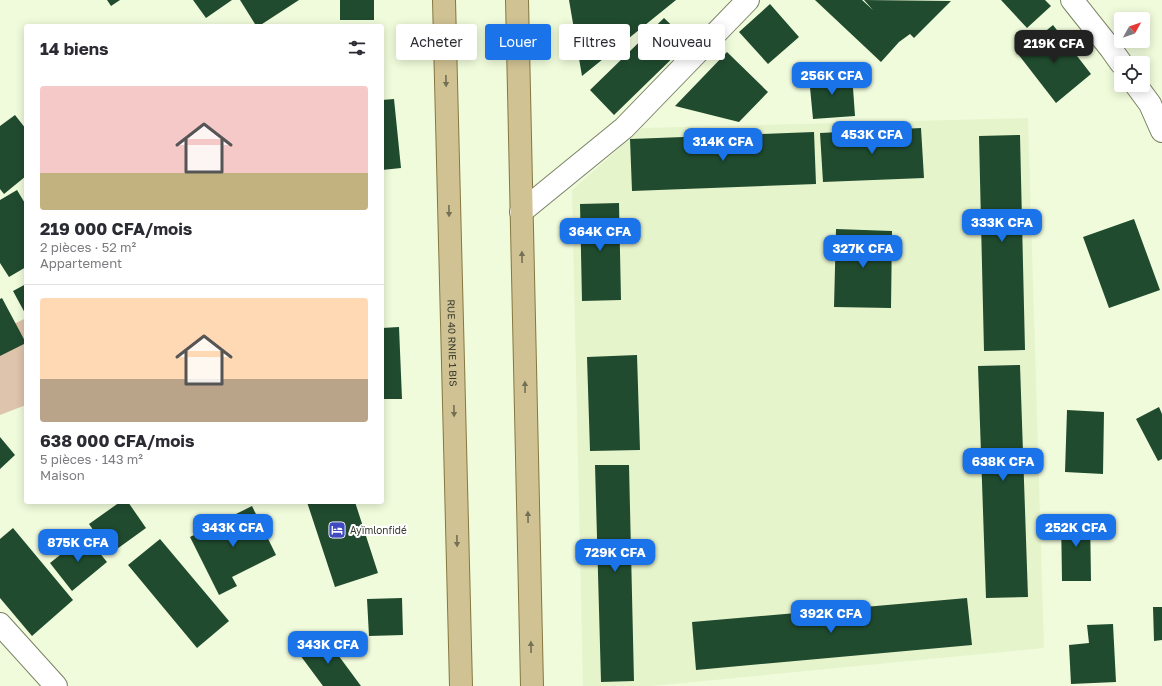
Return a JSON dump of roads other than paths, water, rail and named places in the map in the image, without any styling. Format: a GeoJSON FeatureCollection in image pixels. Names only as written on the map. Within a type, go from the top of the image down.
{"type":"FeatureCollection","features":[{"type":"Feature","properties":{"kind":"main road","name":"RUE 40 RNIE 1 BIS"},"geometry":{"type":"LineString","coordinates":[[444,0],[461,686]]}},
{"type":"Feature","properties":{"kind":"main road"},"geometry":{"type":"LineString","coordinates":[[517,0],[532,686]]}},
{"type":"Feature","properties":{"kind":"street"},"geometry":{"type":"LineString","coordinates":[[521,212],[624,128],[748,0]]}},
{"type":"Feature","properties":{"kind":"street"},"geometry":{"type":"LineString","coordinates":[[1072,0],[1116,56]]}},
{"type":"Feature","properties":{"kind":"street"},"geometry":{"type":"LineString","coordinates":[[1141,92],[1150,104],[1162,131]]}},
{"type":"Feature","properties":{"kind":"street"},"geometry":{"type":"LineString","coordinates":[[0,624],[56,686]]}},
{"type":"Feature","properties":{"kind":"place","name":"Ayïmlonfidé"},"geometry":{"type":"Point","coordinates":[337,530]}}]}
